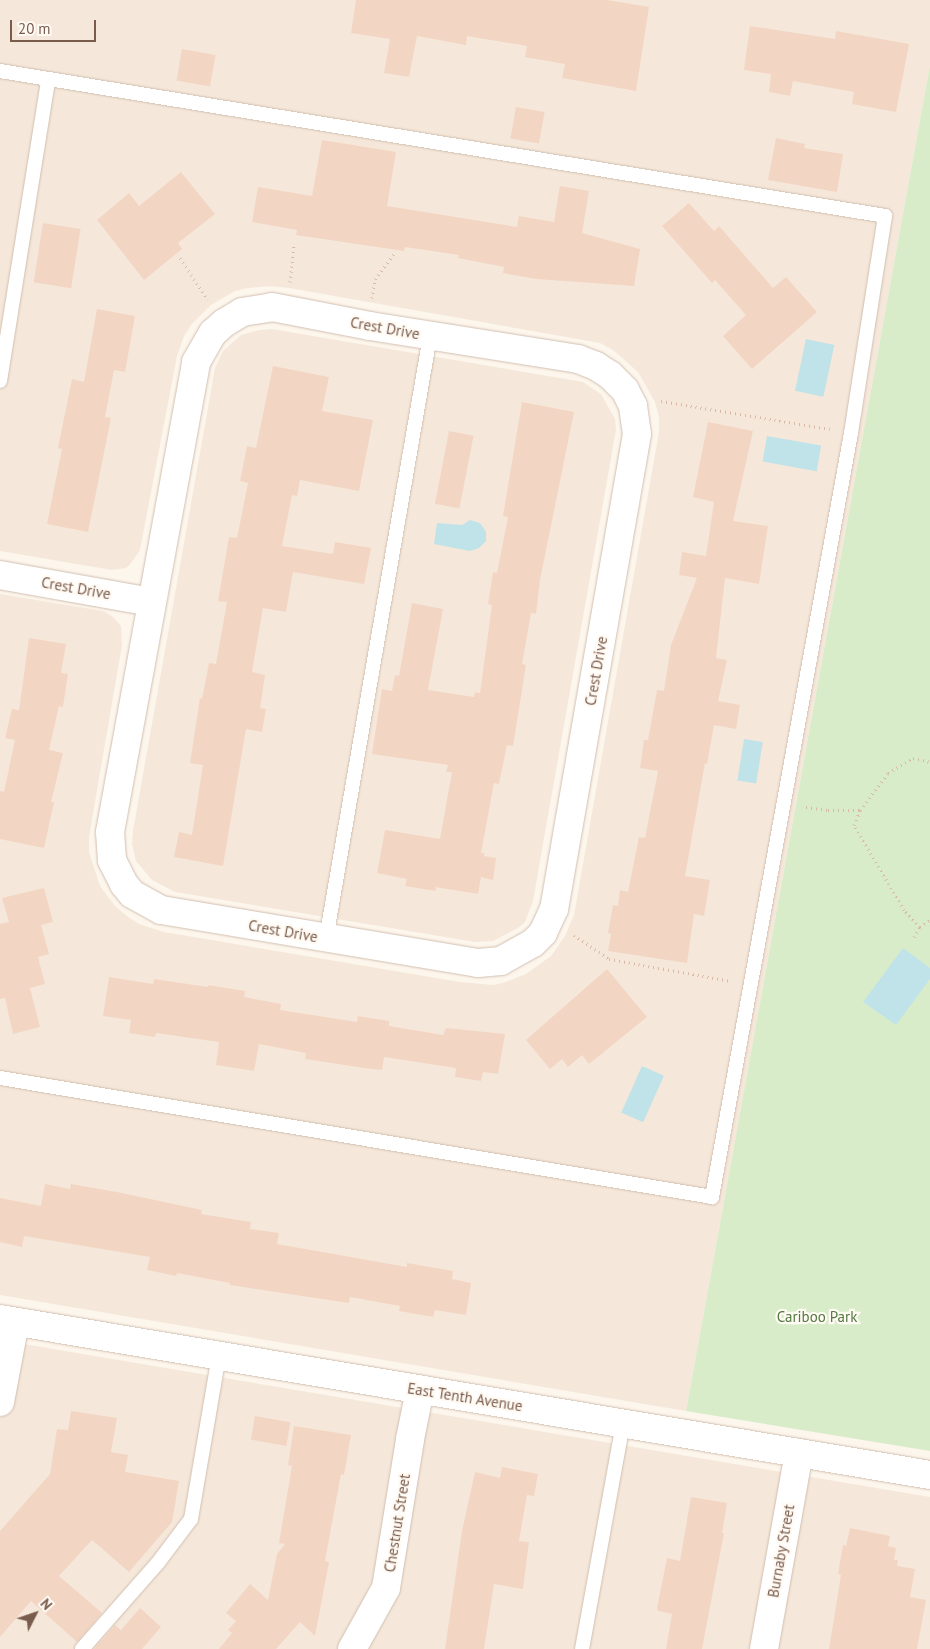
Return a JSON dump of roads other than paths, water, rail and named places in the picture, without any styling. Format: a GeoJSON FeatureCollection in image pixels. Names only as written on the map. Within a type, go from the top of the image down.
{"type":"FeatureCollection","features":[{"type":"Feature","properties":{"kind":"street","name":"Crest Drive"},"geometry":{"type":"LineString","coordinates":[[272,307],[370,326],[588,362],[610,375],[621,385],[633,406],[637,434],[556,896],[550,920],[543,933],[526,949],[501,961],[478,963],[161,910],[132,894],[116,872],[110,853],[110,832],[152,602],[193,375],[204,346],[213,333],[224,323],[251,309],[272,307]]}},
{"type":"Feature","properties":{"kind":"street","name":"Crest Drive"},"geometry":{"type":"LineString","coordinates":[[0,575],[152,602]]}},
{"type":"Feature","properties":{"kind":"street","name":"East Tenth Avenue"},"geometry":{"type":"LineString","coordinates":[[7,1320],[930,1475]]}},
{"type":"Feature","properties":{"kind":"street"},"geometry":{"type":"LineString","coordinates":[[0,1402],[7,1320]]}},
{"type":"Feature","properties":{"kind":"street","name":"Chestnut Street"},"geometry":{"type":"LineString","coordinates":[[352,1649],[386,1588],[410,1439],[420,1390]]}},
{"type":"Feature","properties":{"kind":"street","name":"Burnaby Street"},"geometry":{"type":"LineString","coordinates":[[764,1649],[799,1453]]}},
{"type":"Feature","properties":{"kind":"lane"},"geometry":{"type":"LineString","coordinates":[[0,71],[48,81],[885,216],[851,433],[712,1197],[0,1078]]}},
{"type":"Feature","properties":{"kind":"lane"},"geometry":{"type":"LineString","coordinates":[[0,381],[48,81]]}},
{"type":"Feature","properties":{"kind":"lane"},"geometry":{"type":"LineString","coordinates":[[326,939],[430,336]]}},
{"type":"Feature","properties":{"kind":"lane"},"geometry":{"type":"LineString","coordinates":[[82,1649],[157,1564],[191,1519],[220,1356]]}},
{"type":"Feature","properties":{"kind":"lane"},"geometry":{"type":"LineString","coordinates":[[582,1649],[623,1423]]}},
{"type":"Feature","properties":{"kind":"water"},"geometry":{"type":"Polygon","coordinates":[[[806,339],[834,345],[823,397],[795,391],[806,339]]]}},
{"type":"Feature","properties":{"kind":"water"},"geometry":{"type":"Polygon","coordinates":[[[767,436],[821,446],[817,471],[762,462],[767,436]]]}},
{"type":"Feature","properties":{"kind":"water"},"geometry":{"type":"Polygon","coordinates":[[[470,520],[480,523],[486,532],[486,541],[479,548],[470,551],[434,544],[437,523],[462,525],[470,520]]]}},
{"type":"Feature","properties":{"kind":"water"},"geometry":{"type":"Polygon","coordinates":[[[744,739],[763,742],[756,783],[737,780],[744,739]]]}},
{"type":"Feature","properties":{"kind":"water"},"geometry":{"type":"Polygon","coordinates":[[[903,948],[930,968],[930,979],[896,1025],[863,1002],[903,948]]]}},
{"type":"Feature","properties":{"kind":"water"},"geometry":{"type":"Polygon","coordinates":[[[642,1066],[664,1076],[643,1122],[621,1113],[642,1066]]]}},
{"type":"Feature","properties":{"kind":"park label","name":"Cariboo Park"},"geometry":{"type":"Point","coordinates":[817,1317]}}]}
